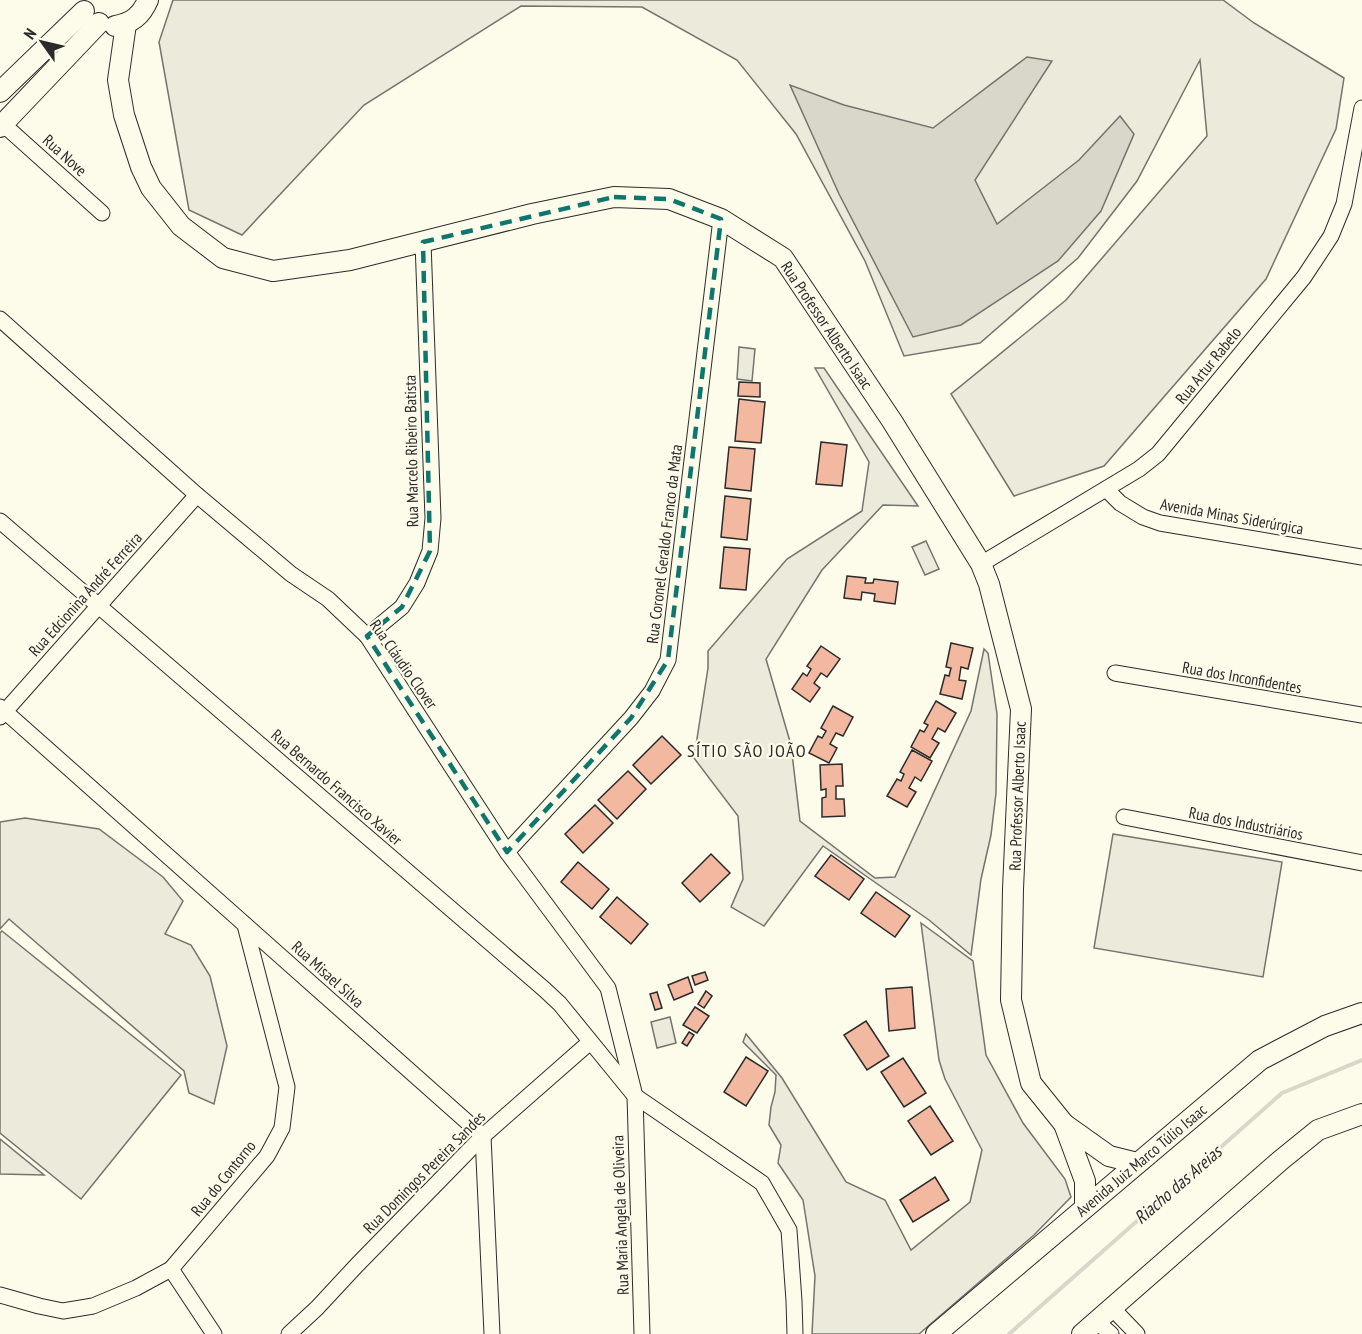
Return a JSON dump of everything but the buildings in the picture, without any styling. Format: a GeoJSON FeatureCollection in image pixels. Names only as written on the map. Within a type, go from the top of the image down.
{"type":"FeatureCollection","features":[{"type":"Feature","properties":{"kind":"main road"},"geometry":{"type":"LineString","coordinates":[[88,11],[115,27],[126,24],[142,12],[148,0]]}},
{"type":"Feature","properties":{"kind":"main road"},"geometry":{"type":"LineString","coordinates":[[0,92],[88,11]]}},
{"type":"Feature","properties":{"kind":"main road"},"geometry":{"type":"LineString","coordinates":[[2,126],[88,11]]}},
{"type":"Feature","properties":{"kind":"main road","name":"Rua Professor Alberto Isaac"},"geometry":{"type":"LineString","coordinates":[[126,24],[118,80],[124,115],[141,167],[151,188],[181,226],[223,258],[273,271],[350,260],[532,214],[614,197],[669,200],[721,219],[783,258],[892,421],[981,564],[989,584],[1021,708],[1013,889],[1011,1000],[1031,1083],[1064,1124]]}},
{"type":"Feature","properties":{"kind":"main road","name":"Avenida Juiz Marco Túlio Isaac"},"geometry":{"type":"LineString","coordinates":[[936,1334],[1260,1060],[1325,1026],[1362,1013]]}},
{"type":"Feature","properties":{"kind":"main road"},"geometry":{"type":"LineString","coordinates":[[1097,1330],[1113,1309],[1281,1160],[1318,1130],[1362,1114]]}},
{"type":"Feature","properties":{"kind":"main road"},"geometry":{"type":"LineString","coordinates":[[1064,1124],[1109,1156],[1137,1163]]}},
{"type":"Feature","properties":{"kind":"main road"},"geometry":{"type":"LineString","coordinates":[[1064,1124],[1085,1181],[1085,1207]]}},
{"type":"Feature","properties":{"kind":"street","name":"Rua Artur Rabelo"},"geometry":{"type":"LineString","coordinates":[[981,564],[1139,469],[1158,454],[1304,277],[1331,236],[1344,204],[1362,108]]}},
{"type":"Feature","properties":{"kind":"street","name":"Rua Nove"},"geometry":{"type":"LineString","coordinates":[[2,126],[102,213]]}},
{"type":"Feature","properties":{"kind":"street","name":"Rua Coronel Geraldo Franco da Mata"},"geometry":{"type":"LineString","coordinates":[[507,852],[631,718],[652,691],[668,660],[721,219]]}},
{"type":"Feature","properties":{"kind":"street","name":"Rua Marcelo Ribeiro Batista"},"geometry":{"type":"LineString","coordinates":[[367,636],[402,607],[417,583],[430,551],[433,518],[423,242]]}},
{"type":"Feature","properties":{"kind":"street","name":"Rua Cláudio Clover"},"geometry":{"type":"LineString","coordinates":[[0,319],[197,495],[291,574],[328,599],[367,636],[507,852],[608,988],[635,1096]]}},
{"type":"Feature","properties":{"kind":"street","name":"Avenida Minas Siderúrgica"},"geometry":{"type":"LineString","coordinates":[[1106,489],[1120,503],[1143,517],[1160,523],[1362,557]]}},
{"type":"Feature","properties":{"kind":"street","name":"Rua Edcionina André Ferreira"},"geometry":{"type":"LineString","coordinates":[[2,712],[100,606],[197,495]]}},
{"type":"Feature","properties":{"kind":"street","name":"Rua Bernardo Francisco Xavier"},"geometry":{"type":"LineString","coordinates":[[0,521],[544,989],[560,1004],[635,1096],[762,1183],[789,1230],[795,1334]]}},
{"type":"Feature","properties":{"kind":"street","name":"Rua dos Inconfidentes"},"geometry":{"type":"LineString","coordinates":[[1115,673],[1362,715]]}},
{"type":"Feature","properties":{"kind":"street","name":"Rua Misael Silva"},"geometry":{"type":"LineString","coordinates":[[2,712],[483,1136]]}},
{"type":"Feature","properties":{"kind":"street","name":"Rua dos Industriários"},"geometry":{"type":"LineString","coordinates":[[1124,817],[1362,863]]}},
{"type":"Feature","properties":{"kind":"street","name":"Rua do Contorno"},"geometry":{"type":"LineString","coordinates":[[0,1295],[63,1311],[93,1306],[136,1288],[171,1269],[267,1156],[282,1128],[287,1087],[245,925]]}},
{"type":"Feature","properties":{"kind":"street","name":"Rua Domingos Pereira Sandes"},"geometry":{"type":"LineString","coordinates":[[289,1334],[317,1308],[483,1136],[590,1042]]}},
{"type":"Feature","properties":{"kind":"street","name":"Rua Maria Angela de Oliveira"},"geometry":{"type":"LineString","coordinates":[[635,1096],[642,1334]]}},
{"type":"Feature","properties":{"kind":"street"},"geometry":{"type":"LineString","coordinates":[[483,1136],[492,1334]]}},
{"type":"Feature","properties":{"kind":"street"},"geometry":{"type":"LineString","coordinates":[[171,1269],[214,1334]]}},
{"type":"Feature","properties":{"kind":"street"},"geometry":{"type":"LineString","coordinates":[[1113,1309],[1137,1334]]}},
{"type":"Feature","properties":{"kind":"highlighted area"},"geometry":{"type":"Polygon","coordinates":[[[614,197],[669,199],[721,219],[668,660],[631,718],[507,852],[367,636],[402,607],[430,551],[423,242],[614,197]]]}},
{"type":"Feature","properties":{"kind":"shaded area"},"geometry":{"type":"Polygon","coordinates":[[[173,0],[1223,0],[1254,23],[1344,78],[1336,129],[1266,279],[1104,466],[1014,496],[951,394],[1066,300],[1207,136],[1200,60],[1137,181],[1078,258],[980,343],[904,356],[865,261],[796,134],[737,60],[642,7],[521,6],[364,105],[242,235],[189,210],[159,42],[173,0]]]}},
{"type":"Feature","properties":{"kind":"shaded area"},"geometry":{"type":"Polygon","coordinates":[[[1027,57],[1052,61],[975,180],[997,224],[1079,160],[1120,116],[1134,134],[1101,211],[1058,261],[961,325],[913,337],[839,194],[790,85],[844,105],[933,128],[1027,57]]]}},
{"type":"Feature","properties":{"kind":"shaded area"},"geometry":{"type":"Polygon","coordinates":[[[739,347],[755,349],[752,381],[737,379],[739,347]]]}},
{"type":"Feature","properties":{"kind":"shaded area"},"geometry":{"type":"Polygon","coordinates":[[[815,368],[824,368],[918,506],[883,505],[822,570],[766,659],[791,745],[800,821],[875,878],[895,877],[971,711],[984,649],[988,653],[997,714],[996,793],[971,955],[929,920],[823,846],[764,926],[731,907],[743,879],[738,816],[694,758],[708,668],[708,651],[787,559],[862,511],[869,462],[815,368]]]}},
{"type":"Feature","properties":{"kind":"shaded area"},"geometry":{"type":"Polygon","coordinates":[[[926,541],[939,569],[925,575],[912,547],[926,541]]]}},
{"type":"Feature","properties":{"kind":"shaded area"},"geometry":{"type":"Polygon","coordinates":[[[25,818],[99,829],[163,877],[183,901],[165,934],[191,945],[210,976],[227,1046],[214,1104],[189,1093],[184,1071],[9,919],[0,929],[0,822],[25,818]]]}},
{"type":"Feature","properties":{"kind":"shaded area"},"geometry":{"type":"Polygon","coordinates":[[[1113,834],[1282,862],[1263,977],[1094,948],[1113,834]]]}},
{"type":"Feature","properties":{"kind":"shaded area"},"geometry":{"type":"Polygon","coordinates":[[[921,923],[973,961],[986,1055],[1023,1123],[1065,1179],[1071,1197],[1034,1235],[919,1334],[812,1334],[815,1276],[803,1200],[778,1163],[781,1145],[769,1125],[776,1075],[743,1042],[746,1034],[782,1078],[846,1182],[885,1200],[911,1250],[970,1202],[982,1150],[945,1079],[939,1060],[921,923]]]}},
{"type":"Feature","properties":{"kind":"shaded area"},"geometry":{"type":"Polygon","coordinates":[[[2,931],[181,1075],[81,1199],[0,1133],[0,933],[2,931]]]}},
{"type":"Feature","properties":{"kind":"shaded area"},"geometry":{"type":"Polygon","coordinates":[[[670,1017],[676,1043],[657,1048],[651,1022],[670,1017]]]}},
{"type":"Feature","properties":{"kind":"shaded area"},"geometry":{"type":"Polygon","coordinates":[[[0,1139],[44,1175],[0,1174],[0,1139]]]}},
{"type":"Feature","properties":{"kind":"waterway","name":"Riacho das Areias"},"geometry":{"type":"LineString","coordinates":[[1009,1334],[1282,1093],[1362,1060]]}},
{"type":"Feature","properties":{"kind":"district","name":"SÍTIO SÃO JOÃO"},"geometry":{"type":"Point","coordinates":[747,751]}}]}
